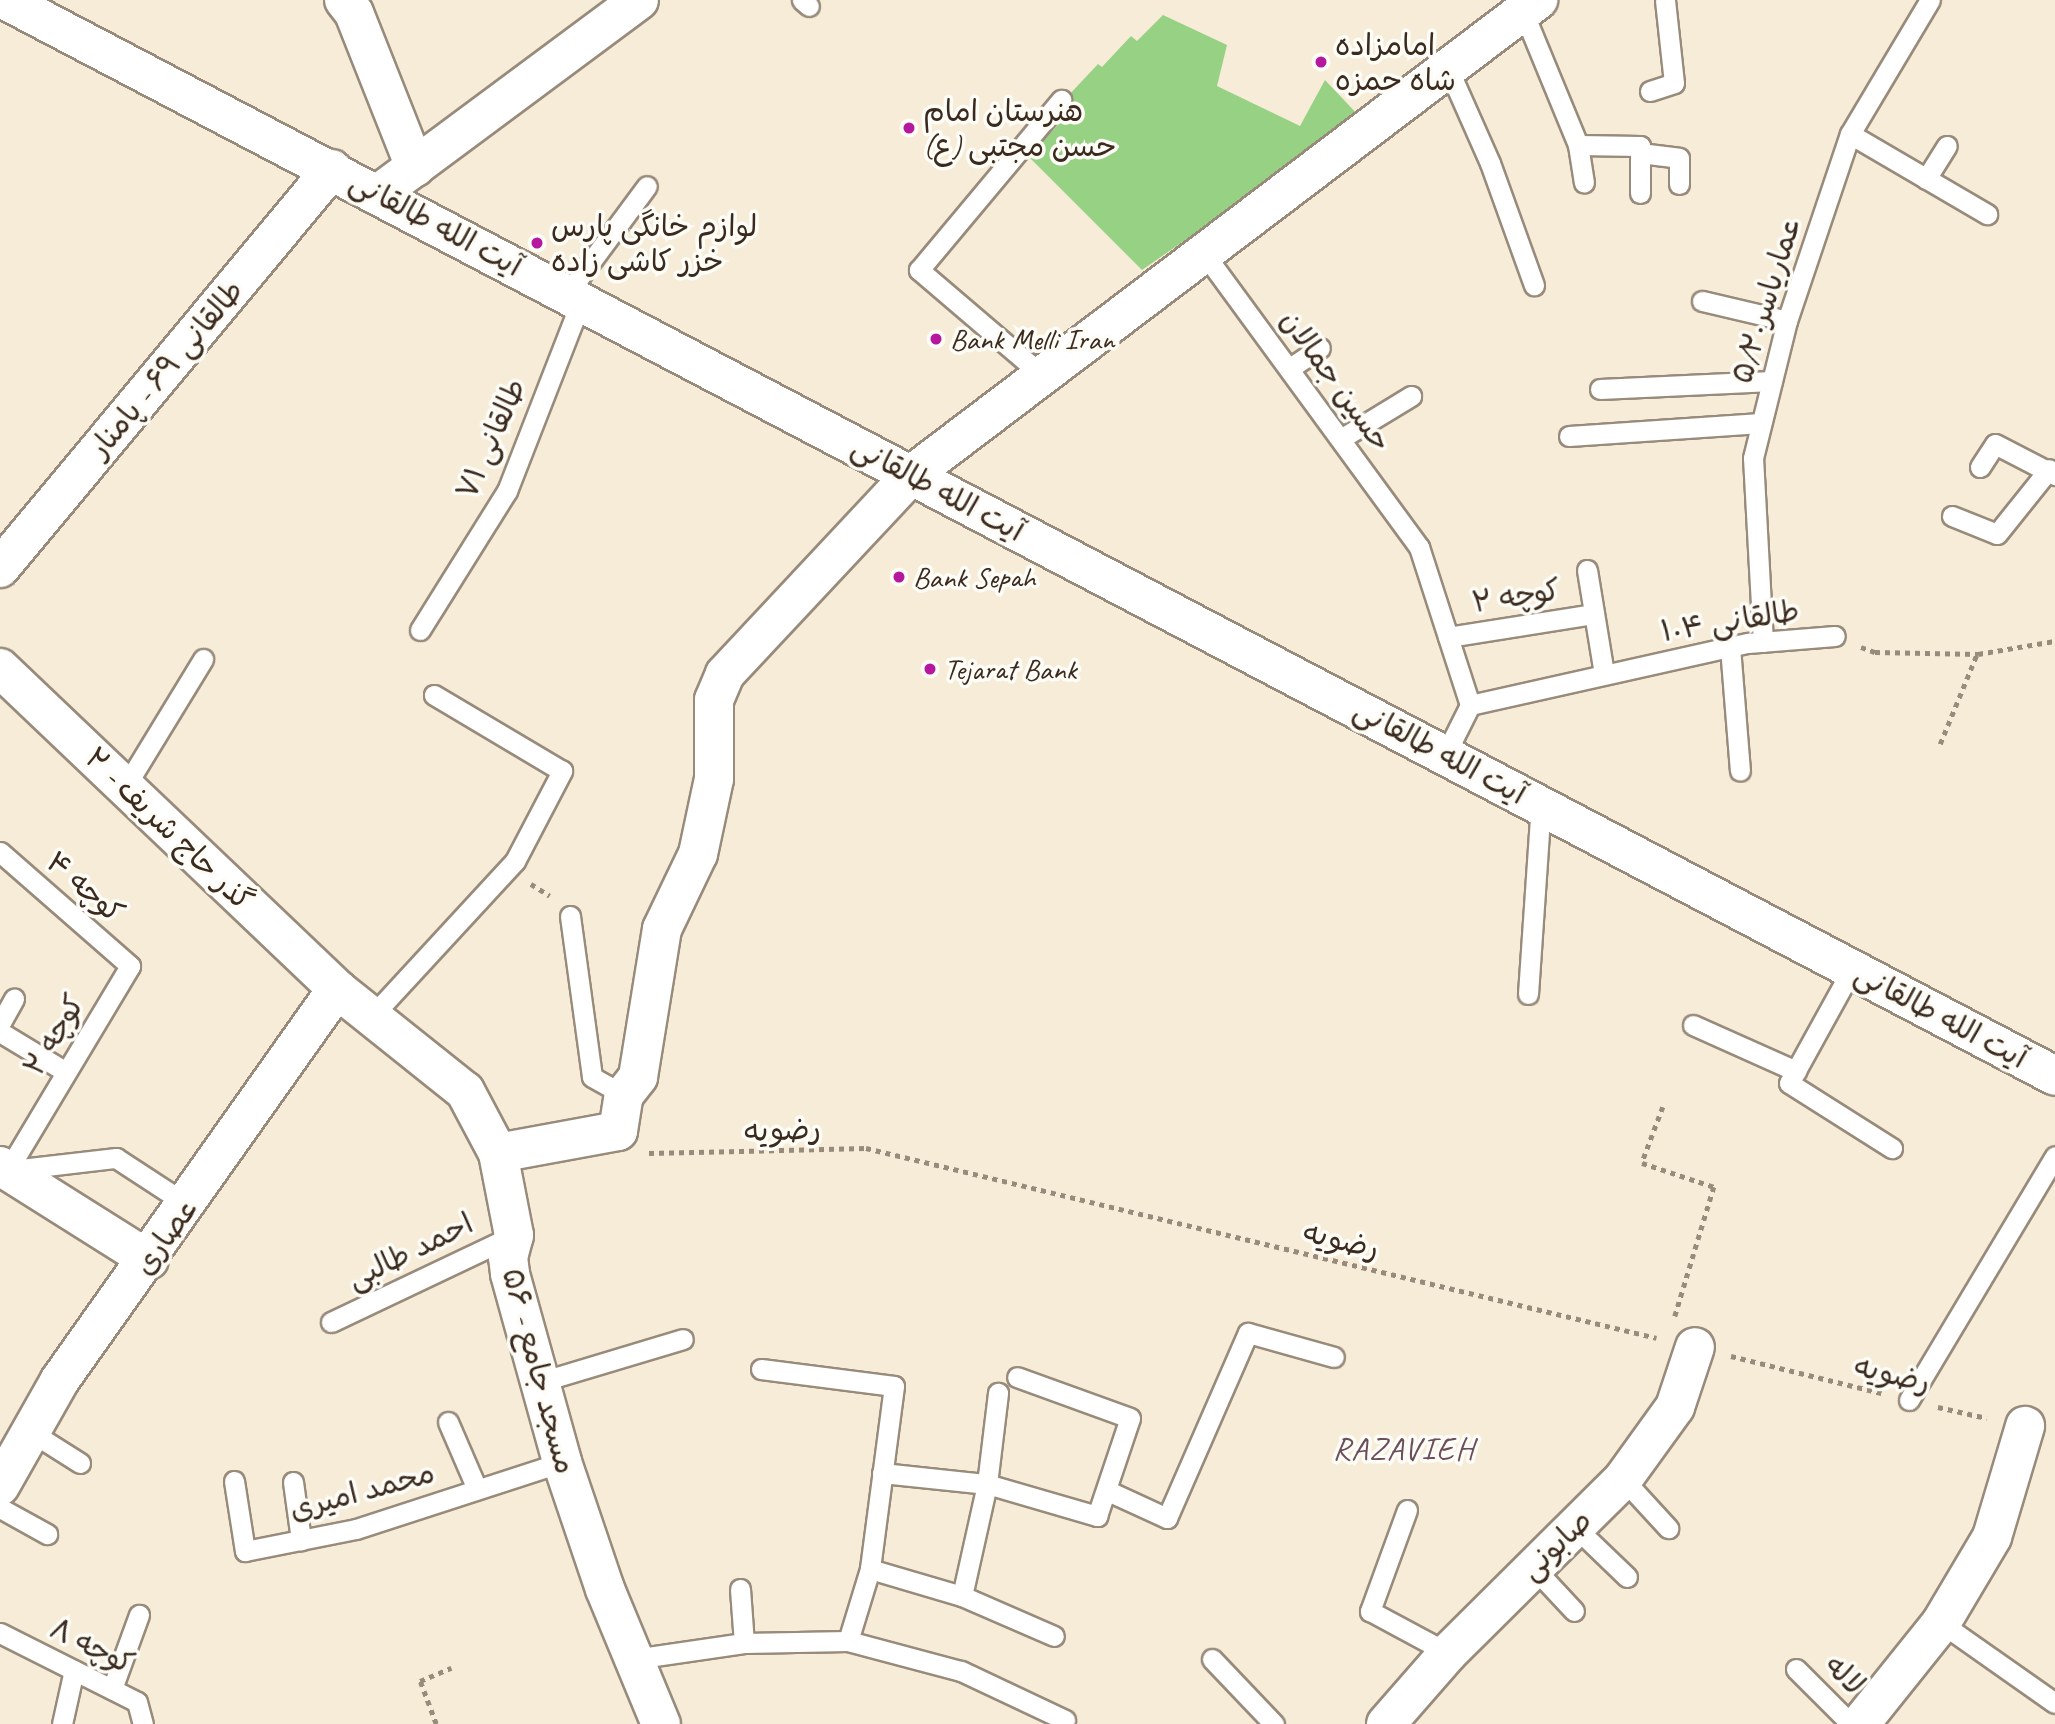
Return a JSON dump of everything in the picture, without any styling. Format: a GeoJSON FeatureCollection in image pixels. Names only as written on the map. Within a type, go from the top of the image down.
{"type":"FeatureCollection","features":[{"type":"Feature","properties":{"kind":"street","name":"آیت الله طالقانی"},"geometry":{"type":"LineString","coordinates":[[5,0],[332,169],[2055,1076]]}},
{"type":"Feature","properties":{"kind":"street"},"geometry":{"type":"LineString","coordinates":[[344,0],[354,13],[415,167]]}},
{"type":"Feature","properties":{"kind":"street"},"geometry":{"type":"LineString","coordinates":[[378,194],[639,0]]}},
{"type":"Feature","properties":{"kind":"street"},"geometry":{"type":"LineString","coordinates":[[498,1153],[621,1113],[638,1077],[662,929],[698,853],[713,779],[714,699],[725,674],[911,475],[1447,66],[1524,3]]}},
{"type":"Feature","properties":{"kind":"street","name":"طالقانی ۶۹ - پامنار"},"geometry":{"type":"LineString","coordinates":[[0,568],[332,169]]}},
{"type":"Feature","properties":{"kind":"street","name":"۲ - گذر حاج شریف"},"geometry":{"type":"LineString","coordinates":[[0,668],[337,989]]}},
{"type":"Feature","properties":{"kind":"street","name":"۵۶ - مسجد جامع"},"geometry":{"type":"LineString","coordinates":[[337,989],[465,1091],[498,1153],[514,1235],[508,1257],[510,1274],[562,1462],[634,1659],[661,1724]]}},
{"type":"Feature","properties":{"kind":"street","name":"عصاری"},"geometry":{"type":"LineString","coordinates":[[0,1486],[60,1380],[188,1206],[337,989]]}},
{"type":"Feature","properties":{"kind":"street"},"geometry":{"type":"LineString","coordinates":[[4,1168],[149,1260]]}},
{"type":"Feature","properties":{"kind":"street","name":"صابونی"},"geometry":{"type":"LineString","coordinates":[[1390,1722],[1448,1653],[1623,1479],[1675,1407],[1681,1344]]}},
{"type":"Feature","properties":{"kind":"street"},"geometry":{"type":"LineString","coordinates":[[1860,1724],[1941,1623],[1992,1537],[2025,1426]]}},
{"type":"Feature","properties":{"kind":"lane"},"geometry":{"type":"LineString","coordinates":[[1650,91],[1674,83],[1665,0]]}},
{"type":"Feature","properties":{"kind":"lane","name":"عماریاسر۵/۲۰"},"geometry":{"type":"LineString","coordinates":[[1763,642],[1753,458],[1787,321],[1850,134],[1930,0]]}},
{"type":"Feature","properties":{"kind":"lane"},"geometry":{"type":"LineString","coordinates":[[1524,3],[1578,145],[1584,183]]}},
{"type":"Feature","properties":{"kind":"lane"},"geometry":{"type":"LineString","coordinates":[[1447,66],[1490,163],[1534,285]]}},
{"type":"Feature","properties":{"kind":"lane"},"geometry":{"type":"LineString","coordinates":[[1042,374],[919,270],[1061,100]]}},
{"type":"Feature","properties":{"kind":"lane"},"geometry":{"type":"LineString","coordinates":[[1850,134],[1987,214]]}},
{"type":"Feature","properties":{"kind":"lane"},"geometry":{"type":"LineString","coordinates":[[1578,145],[1640,146],[1640,193]]}},
{"type":"Feature","properties":{"kind":"lane"},"geometry":{"type":"LineString","coordinates":[[1926,179],[1947,146]]}},
{"type":"Feature","properties":{"kind":"lane"},"geometry":{"type":"LineString","coordinates":[[1640,153],[1679,158],[1679,184]]}},
{"type":"Feature","properties":{"kind":"lane","name":"طالقانی ۷۱"},"geometry":{"type":"LineString","coordinates":[[420,630],[507,491],[574,297],[648,186]]}},
{"type":"Feature","properties":{"kind":"lane","name":"حسین جمالان"},"geometry":{"type":"LineString","coordinates":[[1203,252],[1342,438],[1419,547],[1470,705]]}},
{"type":"Feature","properties":{"kind":"lane"},"geometry":{"type":"LineString","coordinates":[[1702,300],[1787,321]]}},
{"type":"Feature","properties":{"kind":"lane"},"geometry":{"type":"LineString","coordinates":[[1290,368],[1320,348]]}},
{"type":"Feature","properties":{"kind":"lane"},"geometry":{"type":"LineString","coordinates":[[1600,389],[1772,381]]}},
{"type":"Feature","properties":{"kind":"lane"},"geometry":{"type":"LineString","coordinates":[[1342,438],[1410,396]]}},
{"type":"Feature","properties":{"kind":"lane"},"geometry":{"type":"LineString","coordinates":[[1569,436],[1761,423]]}},
{"type":"Feature","properties":{"kind":"lane"},"geometry":{"type":"LineString","coordinates":[[1952,516],[1997,534],[2052,472],[1995,444],[1980,467]]}},
{"type":"Feature","properties":{"kind":"lane"},"geometry":{"type":"LineString","coordinates":[[1587,570],[1605,674]]}},
{"type":"Feature","properties":{"kind":"lane","name":"کوچه ۲"},"geometry":{"type":"LineString","coordinates":[[1448,637],[1594,614]]}},
{"type":"Feature","properties":{"kind":"lane","name":"طالقانی ۱۰۴"},"geometry":{"type":"LineString","coordinates":[[1470,705],[1730,647],[1835,636]]}},
{"type":"Feature","properties":{"kind":"lane"},"geometry":{"type":"LineString","coordinates":[[1730,647],[1740,771]]}},
{"type":"Feature","properties":{"kind":"lane"},"geometry":{"type":"LineString","coordinates":[[125,787],[203,659]]}},
{"type":"Feature","properties":{"kind":"lane"},"geometry":{"type":"LineString","coordinates":[[370,1017],[507,867],[532,834],[562,771],[435,695]]}},
{"type":"Feature","properties":{"kind":"lane"},"geometry":{"type":"LineString","coordinates":[[1445,755],[1470,705]]}},
{"type":"Feature","properties":{"kind":"lane"},"geometry":{"type":"LineString","coordinates":[[1528,994],[1541,805]]}},
{"type":"Feature","properties":{"kind":"lane","name":"کوچه ۴"},"geometry":{"type":"LineString","coordinates":[[0,852],[130,966]]}},
{"type":"Feature","properties":{"kind":"lane"},"geometry":{"type":"LineString","coordinates":[[570,916],[592,1077],[621,1113]]}},
{"type":"Feature","properties":{"kind":"lane","name":"کوچه ۲"},"geometry":{"type":"LineString","coordinates":[[4,1168],[130,966]]}},
{"type":"Feature","properties":{"kind":"lane"},"geometry":{"type":"LineString","coordinates":[[1852,969],[1788,1083],[1892,1148]]}},
{"type":"Feature","properties":{"kind":"lane"},"geometry":{"type":"LineString","coordinates":[[0,1024],[14,999]]}},
{"type":"Feature","properties":{"kind":"lane"},"geometry":{"type":"LineString","coordinates":[[1693,1025],[1796,1071]]}},
{"type":"Feature","properties":{"kind":"lane"},"geometry":{"type":"LineString","coordinates":[[0,1032],[66,1072]]}},
{"type":"Feature","properties":{"kind":"lane"},"geometry":{"type":"LineString","coordinates":[[1909,1400],[2055,1156]]}},
{"type":"Feature","properties":{"kind":"lane"},"geometry":{"type":"LineString","coordinates":[[4,1168],[116,1158],[188,1206]]}},
{"type":"Feature","properties":{"kind":"lane","name":"احمد طالبی"},"geometry":{"type":"LineString","coordinates":[[331,1322],[514,1235]]}},
{"type":"Feature","properties":{"kind":"lane"},"geometry":{"type":"LineString","coordinates":[[1108,1491],[1167,1518],[1248,1332],[1334,1357]]}},
{"type":"Feature","properties":{"kind":"lane"},"geometry":{"type":"LineString","coordinates":[[540,1382],[683,1339]]}},
{"type":"Feature","properties":{"kind":"lane"},"geometry":{"type":"LineString","coordinates":[[761,1369],[894,1386],[870,1569],[848,1641]]}},
{"type":"Feature","properties":{"kind":"lane"},"geometry":{"type":"LineString","coordinates":[[882,1473],[987,1485],[1097,1516],[1108,1491],[1130,1418],[1017,1377]]}},
{"type":"Feature","properties":{"kind":"lane"},"geometry":{"type":"LineString","coordinates":[[962,1596],[987,1485],[998,1393]]}},
{"type":"Feature","properties":{"kind":"lane"},"geometry":{"type":"LineString","coordinates":[[449,1422],[477,1489]]}},
{"type":"Feature","properties":{"kind":"lane"},"geometry":{"type":"LineString","coordinates":[[31,1432],[80,1463]]}},
{"type":"Feature","properties":{"kind":"lane","name":"محمد امیری"},"geometry":{"type":"LineString","coordinates":[[234,1481],[245,1551],[356,1529],[562,1462]]}},
{"type":"Feature","properties":{"kind":"lane"},"geometry":{"type":"LineString","coordinates":[[1623,1479],[1668,1528]]}},
{"type":"Feature","properties":{"kind":"lane"},"geometry":{"type":"LineString","coordinates":[[293,1482],[301,1540]]}},
{"type":"Feature","properties":{"kind":"lane"},"geometry":{"type":"LineString","coordinates":[[0,1508],[47,1534]]}},
{"type":"Feature","properties":{"kind":"lane"},"geometry":{"type":"LineString","coordinates":[[1407,1510],[1370,1611],[1448,1653]]}},
{"type":"Feature","properties":{"kind":"lane"},"geometry":{"type":"LineString","coordinates":[[1575,1527],[1627,1577]]}},
{"type":"Feature","properties":{"kind":"lane"},"geometry":{"type":"LineString","coordinates":[[1533,1567],[1574,1611]]}},
{"type":"Feature","properties":{"kind":"lane"},"geometry":{"type":"LineString","coordinates":[[870,1569],[962,1596],[1054,1636]]}},
{"type":"Feature","properties":{"kind":"lane"},"geometry":{"type":"LineString","coordinates":[[740,1589],[744,1643]]}},
{"type":"Feature","properties":{"kind":"lane"},"geometry":{"type":"LineString","coordinates":[[112,1689],[139,1615]]}},
{"type":"Feature","properties":{"kind":"lane"},"geometry":{"type":"LineString","coordinates":[[1941,1623],[2055,1703]]}},
{"type":"Feature","properties":{"kind":"lane","name":"کوچه ۸"},"geometry":{"type":"LineString","coordinates":[[0,1633],[137,1702],[143,1724]]}},
{"type":"Feature","properties":{"kind":"lane"},"geometry":{"type":"LineString","coordinates":[[634,1659],[744,1643],[848,1641],[961,1671],[1065,1720]]}},
{"type":"Feature","properties":{"kind":"lane"},"geometry":{"type":"LineString","coordinates":[[1212,1659],[1274,1724]]}},
{"type":"Feature","properties":{"kind":"lane","name":"لاله"},"geometry":{"type":"LineString","coordinates":[[1796,1669],[1851,1724]]}},
{"type":"Feature","properties":{"kind":"lane"},"geometry":{"type":"LineString","coordinates":[[62,1724],[74,1670]]}},
{"type":"Feature","properties":{"kind":"path","name":"طالقانی ۱۰۴"},"geometry":{"type":"LineString","coordinates":[[1835,636],[1875,652],[1978,654],[2055,641]]}},
{"type":"Feature","properties":{"kind":"path"},"geometry":{"type":"LineString","coordinates":[[1940,744],[1978,654]]}},
{"type":"Feature","properties":{"kind":"path"},"geometry":{"type":"LineString","coordinates":[[507,867],[570,909],[570,916]]}},
{"type":"Feature","properties":{"kind":"path"},"geometry":{"type":"LineString","coordinates":[[1663,1107],[1642,1163],[1714,1187],[1681,1344]]}},
{"type":"Feature","properties":{"kind":"path","name":"رضویه"},"geometry":{"type":"LineString","coordinates":[[621,1113],[644,1153],[866,1148],[2025,1426]]}},
{"type":"Feature","properties":{"kind":"path"},"geometry":{"type":"LineString","coordinates":[[436,1724],[420,1681],[451,1668]]}},
{"type":"Feature","properties":{"kind":"green space"},"geometry":{"type":"Polygon","coordinates":[[[1163,15],[1227,45],[1217,86],[1300,126],[1325,80],[1361,118],[1142,270],[1028,156],[1076,106],[1067,97],[1098,64],[1102,67],[1131,36],[1137,41],[1163,15]]]}},
{"type":"Feature","properties":{"kind":"place","name":"امامزاده شاه حمزه"},"geometry":{"type":"Point","coordinates":[1321,62]}},
{"type":"Feature","properties":{"kind":"place","name":"هنرستان امام حسن مجتبی (ع)"},"geometry":{"type":"Point","coordinates":[909,128]}},
{"type":"Feature","properties":{"kind":"place","name":"لوازم خانگی پارس خزر کاشی زاده"},"geometry":{"type":"Point","coordinates":[537,243]}},
{"type":"Feature","properties":{"kind":"place","name":"Bank Melli Iran"},"geometry":{"type":"Point","coordinates":[936,339]}},
{"type":"Feature","properties":{"kind":"place","name":"Bank Sepah"},"geometry":{"type":"Point","coordinates":[899,577]}},
{"type":"Feature","properties":{"kind":"place","name":"Tejarat Bank"},"geometry":{"type":"Point","coordinates":[930,669]}},
{"type":"Feature","properties":{"kind":"district","name":"RAZAVIEH"},"geometry":{"type":"Point","coordinates":[1404,1449]}}]}
